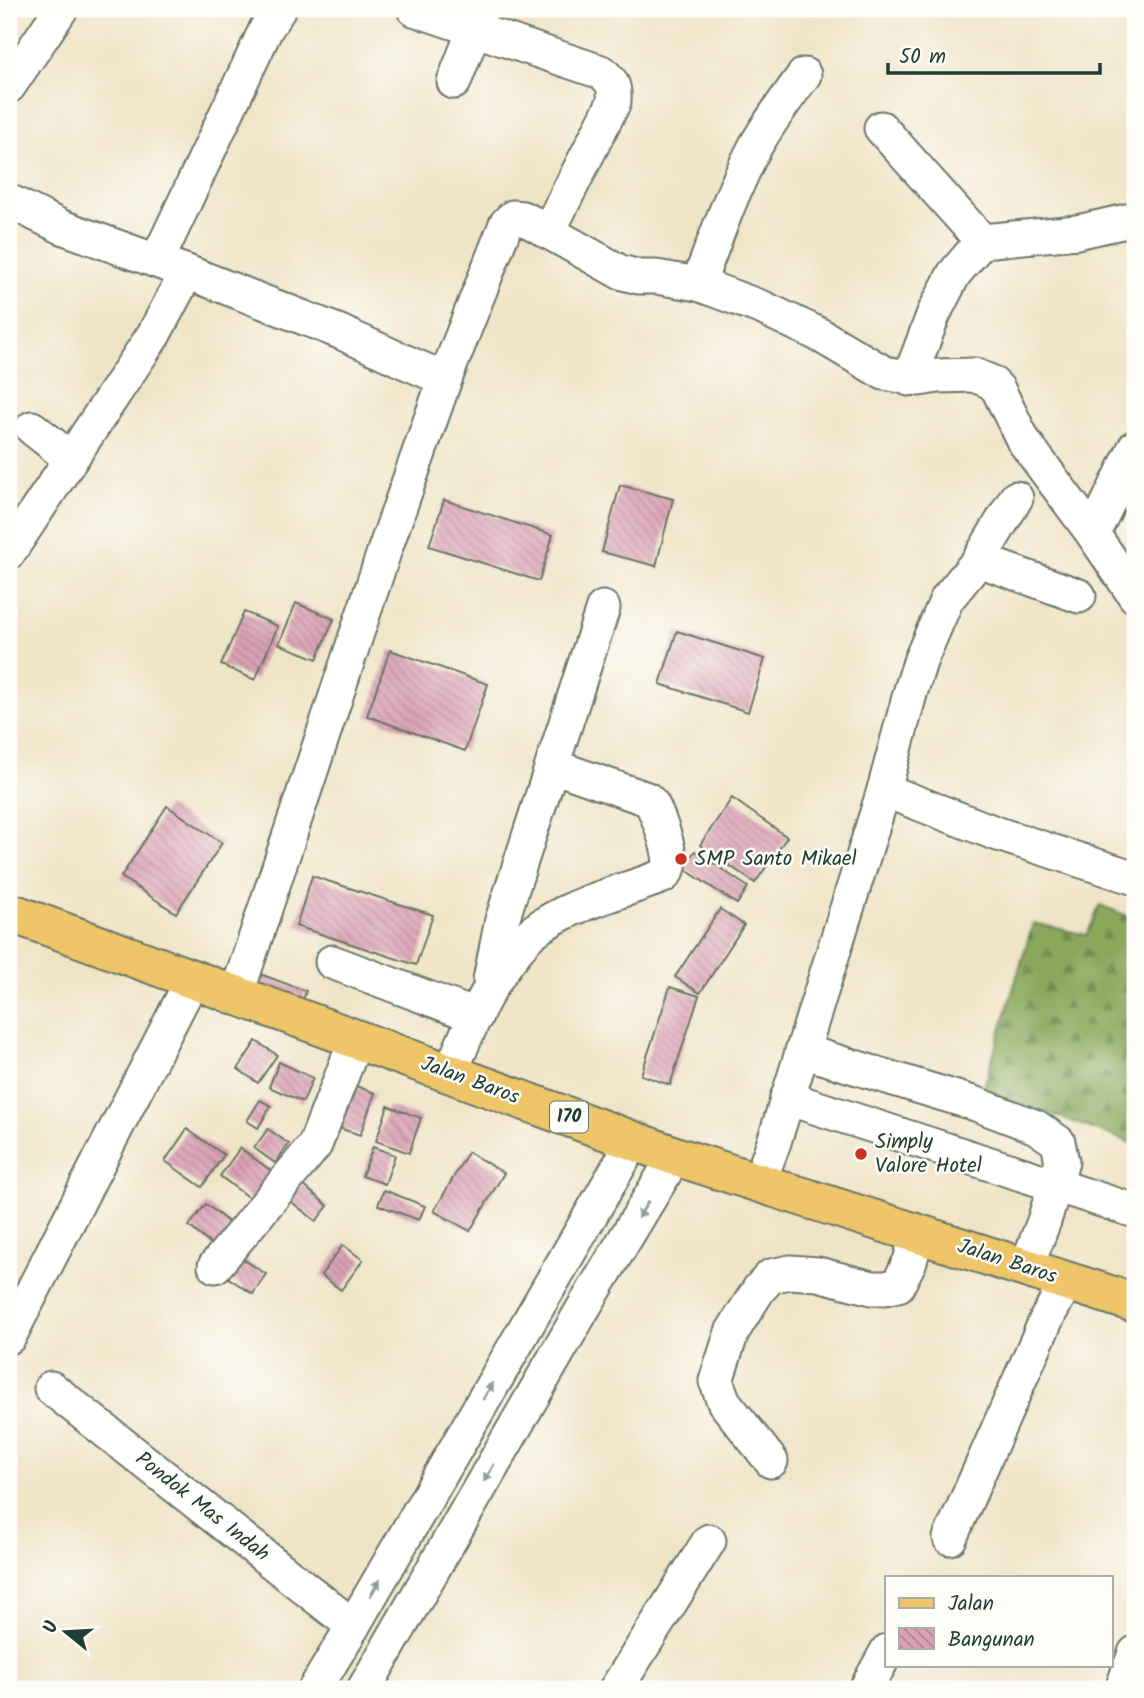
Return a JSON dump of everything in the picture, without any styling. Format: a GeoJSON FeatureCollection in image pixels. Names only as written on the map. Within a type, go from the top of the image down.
{"type":"FeatureCollection","features":[{"type":"Feature","properties":{"kind":"main road","name":"Jalan Baros"},"geometry":{"type":"LineString","coordinates":[[9,912],[675,1156],[1135,1303]]}},
{"type":"Feature","properties":{"kind":"street"},"geometry":{"type":"LineString","coordinates":[[9,86],[61,9]]}},
{"type":"Feature","properties":{"kind":"street"},"geometry":{"type":"LineString","coordinates":[[414,9],[478,18],[601,72],[611,80],[615,89],[614,102],[548,232]]}},
{"type":"Feature","properties":{"kind":"street"},"geometry":{"type":"LineString","coordinates":[[157,261],[254,54],[270,11]]}},
{"type":"Feature","properties":{"kind":"street"},"geometry":{"type":"LineString","coordinates":[[454,82],[478,18]]}},
{"type":"Feature","properties":{"kind":"street"},"geometry":{"type":"LineString","coordinates":[[698,284],[754,148],[804,75]]}},
{"type":"Feature","properties":{"kind":"street"},"geometry":{"type":"LineString","coordinates":[[881,128],[982,241]]}},
{"type":"Feature","properties":{"kind":"street"},"geometry":{"type":"LineString","coordinates":[[9,201],[62,227],[340,332],[445,379]]}},
{"type":"Feature","properties":{"kind":"street"},"geometry":{"type":"LineString","coordinates":[[236,996],[380,562],[445,379],[506,224],[513,217],[522,218],[621,272],[639,277],[698,284],[763,308],[818,334],[884,373],[923,377],[974,375],[991,382],[1023,440],[1135,596]]}},
{"type":"Feature","properties":{"kind":"street"},"geometry":{"type":"LineString","coordinates":[[923,377],[933,313],[954,274],[982,241],[1077,232],[1135,219]]}},
{"type":"Feature","properties":{"kind":"street"},"geometry":{"type":"LineString","coordinates":[[11,543],[154,334],[187,272]]}},
{"type":"Feature","properties":{"kind":"street"},"geometry":{"type":"LineString","coordinates":[[32,428],[71,459]]}},
{"type":"Feature","properties":{"kind":"street"},"geometry":{"type":"LineString","coordinates":[[1093,534],[1135,447]]}},
{"type":"Feature","properties":{"kind":"street"},"geometry":{"type":"LineString","coordinates":[[759,1182],[802,1052],[884,790],[911,690],[929,639],[947,599],[979,559],[1016,498]]}},
{"type":"Feature","properties":{"kind":"street"},"geometry":{"type":"LineString","coordinates":[[979,559],[1079,596]]}},
{"type":"Feature","properties":{"kind":"street"},"geometry":{"type":"LineString","coordinates":[[482,1002],[502,920],[603,608]]}},
{"type":"Feature","properties":{"kind":"street"},"geometry":{"type":"LineString","coordinates":[[450,1074],[482,1002],[510,959],[532,932],[564,913],[663,876],[668,870],[670,855],[652,804],[647,799],[570,772]]}},
{"type":"Feature","properties":{"kind":"street"},"geometry":{"type":"LineString","coordinates":[[884,790],[995,832],[1135,878]]}},
{"type":"Feature","properties":{"kind":"street"},"geometry":{"type":"LineString","coordinates":[[332,962],[482,1002]]}},
{"type":"Feature","properties":{"kind":"street"},"geometry":{"type":"LineString","coordinates":[[9,1337],[192,980]]}},
{"type":"Feature","properties":{"kind":"street"},"geometry":{"type":"LineString","coordinates":[[215,1266],[315,1145],[356,1039]]}},
{"type":"Feature","properties":{"kind":"street"},"geometry":{"type":"LineString","coordinates":[[802,1052],[941,1093],[1036,1127],[1058,1142],[1062,1161],[1026,1268]]}},
{"type":"Feature","properties":{"kind":"street"},"geometry":{"type":"LineString","coordinates":[[787,1098],[1135,1211]]}},
{"type":"Feature","properties":{"kind":"street"},"geometry":{"type":"LineString","coordinates":[[315,1689],[634,1140]]}},
{"type":"Feature","properties":{"kind":"street"},"geometry":{"type":"LineString","coordinates":[[364,1689],[675,1156]]}},
{"type":"Feature","properties":{"kind":"street"},"geometry":{"type":"LineString","coordinates":[[771,1461],[724,1402],[716,1381],[732,1332],[745,1310],[771,1276],[789,1272],[818,1274],[872,1288],[898,1285],[910,1261],[918,1233]]}},
{"type":"Feature","properties":{"kind":"street"},"geometry":{"type":"LineString","coordinates":[[574,1241],[611,1264]]}},
{"type":"Feature","properties":{"kind":"street"},"geometry":{"type":"LineString","coordinates":[[950,1538],[1047,1318],[1067,1281]]}},
{"type":"Feature","properties":{"kind":"street","name":"Pondok Mas Indah"},"geometry":{"type":"LineString","coordinates":[[51,1388],[353,1626]]}},
{"type":"Feature","properties":{"kind":"street"},"geometry":{"type":"LineString","coordinates":[[616,1689],[709,1541]]}},
{"type":"Feature","properties":{"kind":"street"},"geometry":{"type":"LineString","coordinates":[[1122,1689],[1135,1653]]}},
{"type":"Feature","properties":{"kind":"street"},"geometry":{"type":"LineString","coordinates":[[866,1689],[885,1655]]}},
{"type":"Feature","properties":{"kind":"green space"},"geometry":{"type":"Polygon","coordinates":[[[1100,905],[1135,919],[1135,1144],[983,1090],[1033,923],[1087,935],[1100,905]]]}},
{"type":"Feature","properties":{"kind":"building"},"geometry":{"type":"Polygon","coordinates":[[[620,485],[673,499],[656,566],[602,552],[620,485]]]}},
{"type":"Feature","properties":{"kind":"building"},"geometry":{"type":"Polygon","coordinates":[[[444,500],[553,535],[539,581],[429,546],[444,500]]]}},
{"type":"Feature","properties":{"kind":"building"},"geometry":{"type":"Polygon","coordinates":[[[296,603],[334,619],[317,659],[279,644],[296,603]]]}},
{"type":"Feature","properties":{"kind":"building"},"geometry":{"type":"Polygon","coordinates":[[[244,612],[278,626],[255,680],[221,665],[244,612]]]}},
{"type":"Feature","properties":{"kind":"building"},"geometry":{"type":"Polygon","coordinates":[[[677,631],[765,659],[748,712],[660,684],[677,631]]]}},
{"type":"Feature","properties":{"kind":"building"},"geometry":{"type":"Polygon","coordinates":[[[390,650],[488,684],[465,751],[367,716],[390,650]]]}},
{"type":"Feature","properties":{"kind":"building"},"geometry":{"type":"Polygon","coordinates":[[[732,798],[787,837],[755,883],[700,845],[732,798]]]}},
{"type":"Feature","properties":{"kind":"building"},"geometry":{"type":"Polygon","coordinates":[[[167,806],[222,843],[176,913],[121,877],[167,806]]]}},
{"type":"Feature","properties":{"kind":"building"},"geometry":{"type":"Polygon","coordinates":[[[695,851],[748,887],[737,904],[683,868],[695,851]]]}},
{"type":"Feature","properties":{"kind":"building"},"geometry":{"type":"Polygon","coordinates":[[[312,876],[433,915],[416,965],[296,926],[312,876]]]}},
{"type":"Feature","properties":{"kind":"building"},"geometry":{"type":"Polygon","coordinates":[[[720,909],[744,925],[700,993],[675,977],[720,909]]]}},
{"type":"Feature","properties":{"kind":"building"},"geometry":{"type":"Polygon","coordinates":[[[260,974],[306,991],[301,1006],[254,989],[260,974]]]}},
{"type":"Feature","properties":{"kind":"building"},"geometry":{"type":"Polygon","coordinates":[[[670,987],[699,996],[670,1085],[641,1075],[670,987]]]}},
{"type":"Feature","properties":{"kind":"building"},"geometry":{"type":"Polygon","coordinates":[[[256,1041],[277,1055],[258,1083],[238,1069],[256,1041]]]}},
{"type":"Feature","properties":{"kind":"building"},"geometry":{"type":"Polygon","coordinates":[[[279,1062],[313,1078],[303,1102],[269,1087],[279,1062]]]}},
{"type":"Feature","properties":{"kind":"building"},"geometry":{"type":"Polygon","coordinates":[[[345,1082],[375,1093],[360,1135],[330,1125],[345,1082]]]}},
{"type":"Feature","properties":{"kind":"building"},"geometry":{"type":"Polygon","coordinates":[[[260,1100],[271,1106],[258,1128],[247,1121],[260,1100]]]}},
{"type":"Feature","properties":{"kind":"building"},"geometry":{"type":"Polygon","coordinates":[[[388,1106],[421,1118],[409,1153],[376,1141],[388,1106]]]}},
{"type":"Feature","properties":{"kind":"building"},"geometry":{"type":"Polygon","coordinates":[[[187,1129],[224,1155],[202,1187],[165,1161],[187,1129]]]}},
{"type":"Feature","properties":{"kind":"building"},"geometry":{"type":"Polygon","coordinates":[[[268,1129],[289,1144],[275,1163],[254,1148],[268,1129]]]}},
{"type":"Feature","properties":{"kind":"building"},"geometry":{"type":"Polygon","coordinates":[[[373,1147],[395,1155],[385,1184],[362,1176],[373,1147]]]}},
{"type":"Feature","properties":{"kind":"building"},"geometry":{"type":"Polygon","coordinates":[[[240,1148],[277,1175],[257,1204],[220,1176],[240,1148]]]}},
{"type":"Feature","properties":{"kind":"building"},"geometry":{"type":"Polygon","coordinates":[[[468,1152],[504,1173],[470,1231],[434,1211],[468,1152]]]}},
{"type":"Feature","properties":{"kind":"building"},"geometry":{"type":"Polygon","coordinates":[[[302,1184],[328,1206],[316,1221],[289,1200],[302,1184]]]}},
{"type":"Feature","properties":{"kind":"building"},"geometry":{"type":"Polygon","coordinates":[[[384,1190],[425,1206],[419,1220],[378,1205],[384,1190]]]}},
{"type":"Feature","properties":{"kind":"building"},"geometry":{"type":"Polygon","coordinates":[[[206,1204],[233,1226],[215,1248],[189,1226],[206,1204]]]}},
{"type":"Feature","properties":{"kind":"building"},"geometry":{"type":"Polygon","coordinates":[[[343,1245],[363,1260],[341,1290],[321,1275],[343,1245]]]}},
{"type":"Feature","properties":{"kind":"building"},"geometry":{"type":"Polygon","coordinates":[[[237,1255],[266,1274],[253,1294],[224,1275],[237,1255]]]}},
{"type":"Feature","properties":{"kind":"place","name":"SMP Santo Mikael"},"geometry":{"type":"Point","coordinates":[681,859]}},
{"type":"Feature","properties":{"kind":"place","name":"Simply Valore Hotel"},"geometry":{"type":"Point","coordinates":[861,1154]}}]}
